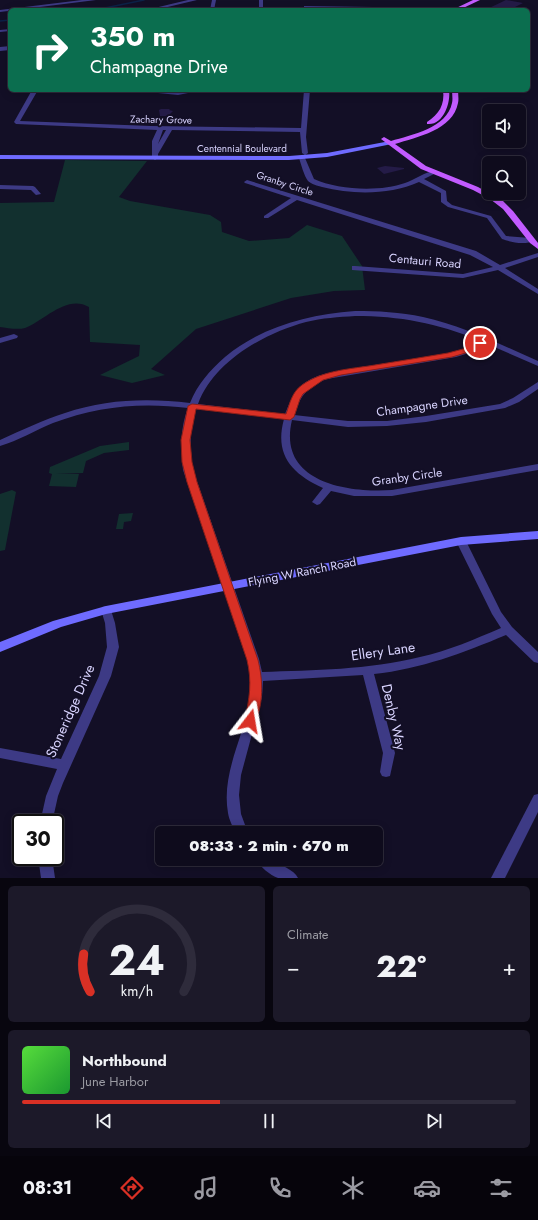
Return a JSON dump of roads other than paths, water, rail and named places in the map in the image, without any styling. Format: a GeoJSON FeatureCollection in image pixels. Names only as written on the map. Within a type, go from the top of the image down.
{"type":"FeatureCollection","features":[{"type":"Feature","properties":{"kind":"main road"},"geometry":{"type":"LineString","coordinates":[[460,8],[479,1]]}},
{"type":"Feature","properties":{"kind":"main road"},"geometry":{"type":"LineString","coordinates":[[469,8],[479,1]]}},
{"type":"Feature","properties":{"kind":"main road","name":"Centennial Boulevard"},"geometry":{"type":"LineString","coordinates":[[387,141],[434,121],[441,114],[447,102],[446,92]]}},
{"type":"Feature","properties":{"kind":"main road","name":"Centennial Boulevard"},"geometry":{"type":"LineString","coordinates":[[0,157],[304,156],[335,154],[421,134],[443,122],[449,116],[455,104],[455,92]]}},
{"type":"Feature","properties":{"kind":"main road"},"geometry":{"type":"LineString","coordinates":[[387,141],[423,167],[496,199],[511,212],[530,240],[538,247]]}},
{"type":"Feature","properties":{"kind":"main road","name":"Centennial Boulevard"},"geometry":{"type":"LineString","coordinates":[[0,152],[155,156]]}},
{"type":"Feature","properties":{"kind":"main road","name":"Flying W Ranch Road"},"geometry":{"type":"LineString","coordinates":[[0,647],[57,624],[106,610],[460,542],[486,538],[538,535]]}},
{"type":"Feature","properties":{"kind":"street"},"geometry":{"type":"LineString","coordinates":[[22,8],[94,0]]}},
{"type":"Feature","properties":{"kind":"street"},"geometry":{"type":"LineString","coordinates":[[157,8],[195,0]]}},
{"type":"Feature","properties":{"kind":"street","name":"Zachary Grove"},"geometry":{"type":"LineString","coordinates":[[34,92],[17,122],[18,123],[161,128],[304,130]]}},
{"type":"Feature","properties":{"kind":"street"},"geometry":{"type":"LineString","coordinates":[[168,92],[185,92]]}},
{"type":"Feature","properties":{"kind":"street"},"geometry":{"type":"LineString","coordinates":[[306,92],[303,144],[304,156],[311,180],[343,188],[362,190],[397,187],[434,172]]}},
{"type":"Feature","properties":{"kind":"street"},"geometry":{"type":"LineString","coordinates":[[155,156],[154,141],[161,128]]}},
{"type":"Feature","properties":{"kind":"street"},"geometry":{"type":"LineString","coordinates":[[155,156],[170,128]]}},
{"type":"Feature","properties":{"kind":"street"},"geometry":{"type":"LineString","coordinates":[[419,179],[444,192],[444,202],[450,206],[490,217],[504,238],[530,240]]}},
{"type":"Feature","properties":{"kind":"street","name":"Granby Circle"},"geometry":{"type":"LineString","coordinates":[[247,182],[468,251],[479,256],[538,292]]}},
{"type":"Feature","properties":{"kind":"street"},"geometry":{"type":"LineString","coordinates":[[0,187],[33,188],[38,194]]}},
{"type":"Feature","properties":{"kind":"street"},"geometry":{"type":"LineString","coordinates":[[266,217],[295,198]]}},
{"type":"Feature","properties":{"kind":"street","name":"Centauri Road"},"geometry":{"type":"LineString","coordinates":[[355,268],[402,270],[459,276],[471,275],[499,268],[538,255]]}},
{"type":"Feature","properties":{"kind":"street"},"geometry":{"type":"LineString","coordinates":[[239,826],[233,805],[234,778],[254,706],[257,677],[253,660],[188,470],[185,440],[192,406],[199,392],[208,379],[241,347],[273,330],[309,319],[329,315],[361,313],[406,316],[447,325],[538,364]]}},
{"type":"Feature","properties":{"kind":"street"},"geometry":{"type":"LineString","coordinates":[[0,341],[14,336]]}},
{"type":"Feature","properties":{"kind":"street","name":"Granby Circle"},"geometry":{"type":"LineString","coordinates":[[484,340],[466,350],[454,354],[341,373],[320,378],[304,387],[295,399],[284,440],[286,450],[290,459],[297,468],[307,475],[329,487],[356,493],[386,493],[538,467]]}},
{"type":"Feature","properties":{"kind":"street","name":"Champagne Drive"},"geometry":{"type":"LineString","coordinates":[[0,442],[71,414],[98,406],[142,402],[192,406],[360,425],[405,422],[502,406],[516,400],[538,385]]}},
{"type":"Feature","properties":{"kind":"street"},"geometry":{"type":"LineString","coordinates":[[317,502],[329,487]]}},
{"type":"Feature","properties":{"kind":"street"},"geometry":{"type":"LineString","coordinates":[[460,542],[497,614],[508,630],[538,659]]}},
{"type":"Feature","properties":{"kind":"street","name":"Stoneridge Drive"},"geometry":{"type":"LineString","coordinates":[[48,814],[52,796],[64,765],[105,676],[113,647],[110,623],[106,610]]}},
{"type":"Feature","properties":{"kind":"street","name":"Ellery Lane"},"geometry":{"type":"LineString","coordinates":[[257,677],[367,670],[419,662],[452,652],[508,630]]}},
{"type":"Feature","properties":{"kind":"street","name":"Denby Way"},"geometry":{"type":"LineString","coordinates":[[367,670],[389,753],[386,772]]}},
{"type":"Feature","properties":{"kind":"street"},"geometry":{"type":"LineString","coordinates":[[0,753],[64,765]]}},
{"type":"Feature","properties":{"kind":"street"},"geometry":{"type":"LineString","coordinates":[[498,878],[538,799]]}},
{"type":"Feature","properties":{"kind":"street"},"geometry":{"type":"LineString","coordinates":[[46,866],[48,878]]}},
{"type":"Feature","properties":{"kind":"street"},"geometry":{"type":"LineString","coordinates":[[271,866],[291,878]]}},
{"type":"Feature","properties":{"kind":"waterway"},"geometry":{"type":"LineString","coordinates":[[105,8],[144,0]]}},
{"type":"Feature","properties":{"kind":"waterway"},"geometry":{"type":"LineString","coordinates":[[0,21],[8,20]]}}]}
